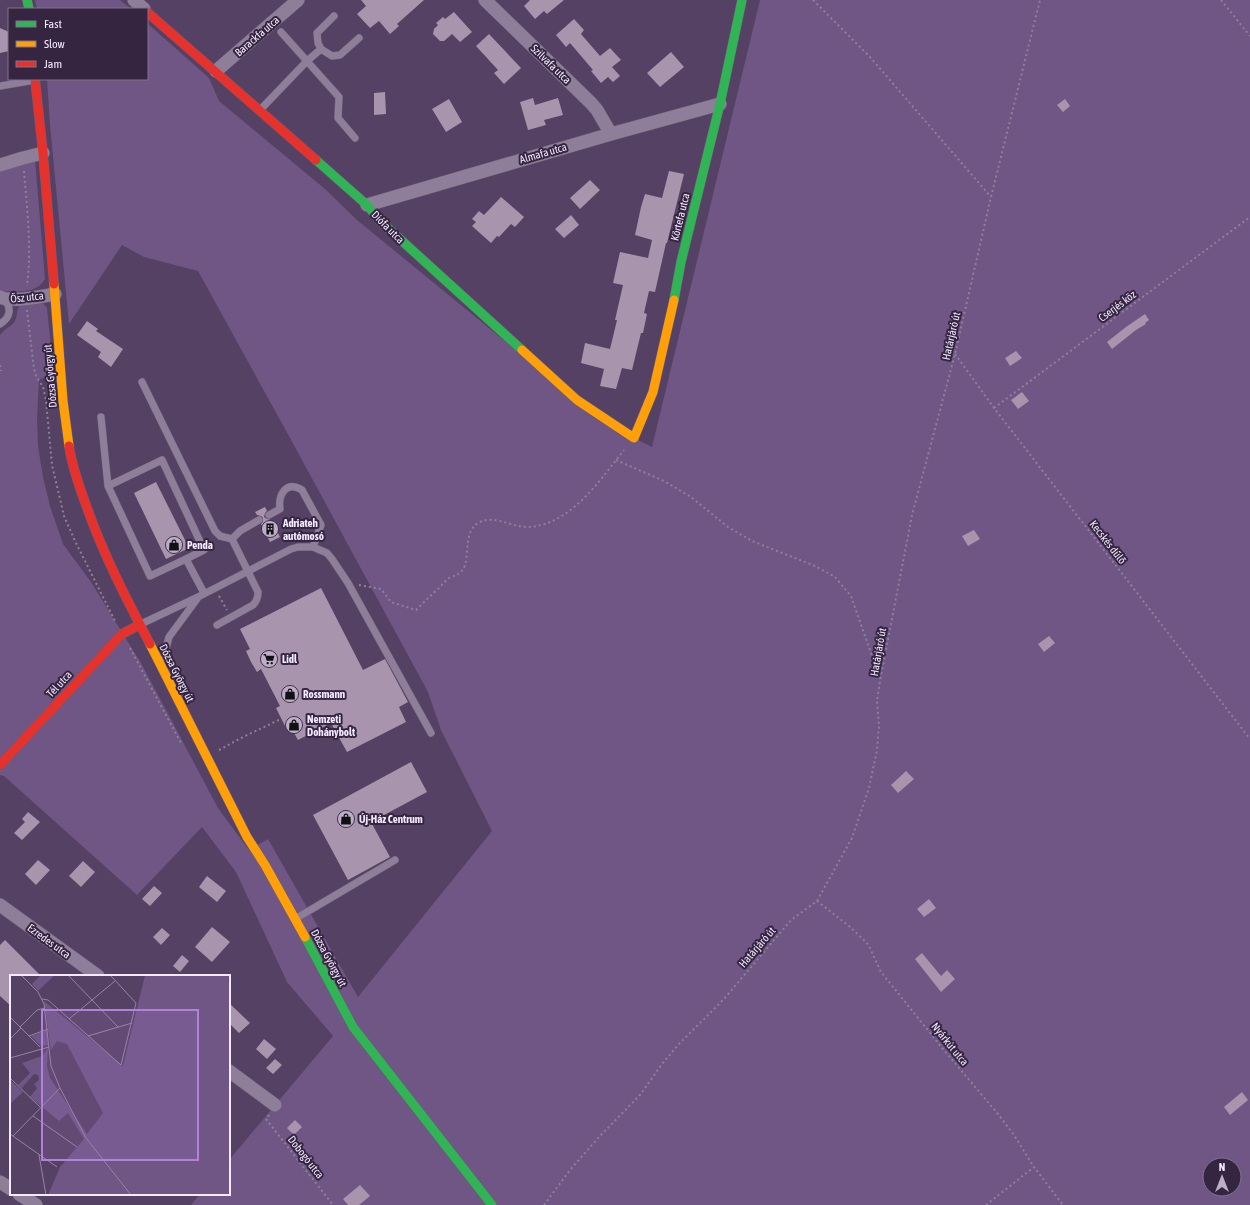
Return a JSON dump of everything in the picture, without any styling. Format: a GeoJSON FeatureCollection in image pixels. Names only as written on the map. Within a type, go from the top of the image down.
{"type":"FeatureCollection","features":[{"type":"Feature","properties":{"kind":"street"},"geometry":{"type":"LineString","coordinates":[[134,0],[143,8]]}},
{"type":"Feature","properties":{"kind":"street","name":"Barackfa utca"},"geometry":{"type":"LineString","coordinates":[[216,71],[298,0]]}},
{"type":"Feature","properties":{"kind":"street","name":"Szilvafa utca"},"geometry":{"type":"LineString","coordinates":[[485,0],[591,103],[597,110],[611,134]]}},
{"type":"Feature","properties":{"kind":"street","name":"Körtefa utca"},"geometry":{"type":"LineString","coordinates":[[634,438],[653,392],[672,312],[681,262],[720,104],[742,0]]}},
{"type":"Feature","properties":{"kind":"street","name":"Diófa utca"},"geometry":{"type":"LineString","coordinates":[[148,13],[367,205],[379,220],[577,400],[634,438]]}},
{"type":"Feature","properties":{"kind":"street","name":"Dózsa György út"},"geometry":{"type":"LineString","coordinates":[[35,80],[70,452],[80,489],[93,525],[111,568],[139,625],[247,836],[295,919],[353,1027],[492,1205]]}},
{"type":"Feature","properties":{"kind":"street","name":"Almafa utca"},"geometry":{"type":"LineString","coordinates":[[367,205],[720,104]]}},
{"type":"Feature","properties":{"kind":"street"},"geometry":{"type":"LineString","coordinates":[[0,165],[43,153]]}},
{"type":"Feature","properties":{"kind":"street","name":"Ősz utca"},"geometry":{"type":"LineString","coordinates":[[2,298],[26,298],[55,294]]}},
{"type":"Feature","properties":{"kind":"street","name":"Tél utca"},"geometry":{"type":"LineString","coordinates":[[0,765],[122,634],[139,625]]}},
{"type":"Feature","properties":{"kind":"street","name":"Ezredes utca"},"geometry":{"type":"LineString","coordinates":[[0,905],[97,975]]}},
{"type":"Feature","properties":{"kind":"street"},"geometry":{"type":"LineString","coordinates":[[230,1072],[275,1105]]}},
{"type":"Feature","properties":{"kind":"street"},"geometry":{"type":"LineString","coordinates":[[0,1182],[10,1188]]}},
{"type":"Feature","properties":{"kind":"street"},"geometry":{"type":"LineString","coordinates":[[21,1195],[36,1205]]}},
{"type":"Feature","properties":{"kind":"lane"},"geometry":{"type":"LineString","coordinates":[[334,16],[317,33],[318,43],[321,49],[332,56],[340,55],[359,38]]}},
{"type":"Feature","properties":{"kind":"lane"},"geometry":{"type":"LineString","coordinates":[[282,32],[339,97],[338,118],[355,138]]}},
{"type":"Feature","properties":{"kind":"lane"},"geometry":{"type":"LineString","coordinates":[[260,110],[307,61],[321,49]]}},
{"type":"Feature","properties":{"kind":"lane"},"geometry":{"type":"LineString","coordinates":[[0,86],[35,80]]}},
{"type":"Feature","properties":{"kind":"lane"},"geometry":{"type":"LineString","coordinates":[[0,324],[9,314],[9,308],[2,298]]}},
{"type":"Feature","properties":{"kind":"lane"},"geometry":{"type":"LineString","coordinates":[[142,382],[215,531],[220,536],[232,539]]}},
{"type":"Feature","properties":{"kind":"lane"},"geometry":{"type":"LineString","coordinates":[[101,417],[108,486],[150,576],[204,550],[162,460],[108,486]]}},
{"type":"Feature","properties":{"kind":"lane"},"geometry":{"type":"LineString","coordinates":[[269,515],[280,509],[280,498],[282,492],[286,488],[298,488],[305,493],[321,525],[313,547]]}},
{"type":"Feature","properties":{"kind":"lane"},"geometry":{"type":"LineString","coordinates":[[232,539],[240,531],[259,520]]}},
{"type":"Feature","properties":{"kind":"lane"},"geometry":{"type":"LineString","coordinates":[[217,625],[253,605],[257,600],[258,592],[232,539]]}},
{"type":"Feature","properties":{"kind":"lane"},"geometry":{"type":"LineString","coordinates":[[139,625],[292,549],[304,546],[313,547],[326,553],[332,559],[351,589],[431,733]]}},
{"type":"Feature","properties":{"kind":"lane"},"geometry":{"type":"LineString","coordinates":[[186,559],[201,595]]}},
{"type":"Feature","properties":{"kind":"lane"},"geometry":{"type":"LineString","coordinates":[[162,668],[164,651],[169,637],[201,595]]}},
{"type":"Feature","properties":{"kind":"lane"},"geometry":{"type":"LineString","coordinates":[[295,919],[395,860]]}},
{"type":"Feature","properties":{"kind":"path"},"geometry":{"type":"LineString","coordinates":[[813,0],[870,57],[991,198]]}},
{"type":"Feature","properties":{"kind":"path","name":"Határjáró út"},"geometry":{"type":"LineString","coordinates":[[544,1205],[570,1170],[640,1095],[662,1064],[679,1044],[724,999],[791,920],[817,901],[852,838],[869,788],[877,750],[879,732],[877,701],[912,515],[955,354],[991,198],[1040,0]]}},
{"type":"Feature","properties":{"kind":"path"},"geometry":{"type":"LineString","coordinates":[[1221,0],[1250,36]]}},
{"type":"Feature","properties":{"kind":"path","name":"Cserjés köz"},"geometry":{"type":"LineString","coordinates":[[994,408],[1250,217]]}},
{"type":"Feature","properties":{"kind":"path","name":"Kecskés dűlő"},"geometry":{"type":"LineString","coordinates":[[955,354],[994,408],[1250,739]]}},
{"type":"Feature","properties":{"kind":"path"},"geometry":{"type":"LineString","coordinates":[[0,365],[1,371]]}},
{"type":"Feature","properties":{"kind":"path"},"geometry":{"type":"LineString","coordinates":[[351,589],[359,585],[381,588],[391,602],[416,610],[447,579],[461,573],[464,566],[468,542],[474,525],[481,521],[491,519],[511,525],[527,527],[547,524],[562,516],[582,500],[634,438]]}},
{"type":"Feature","properties":{"kind":"path"},"geometry":{"type":"LineString","coordinates":[[616,460],[664,481],[691,497],[728,527],[752,541],[815,566],[835,577],[851,596],[880,681]]}},
{"type":"Feature","properties":{"kind":"path"},"geometry":{"type":"LineString","coordinates":[[215,588],[231,618]]}},
{"type":"Feature","properties":{"kind":"path"},"geometry":{"type":"LineString","coordinates":[[243,737],[281,718]]}},
{"type":"Feature","properties":{"kind":"path","name":"Nyárkút utca"},"geometry":{"type":"LineString","coordinates":[[817,901],[849,926],[866,942],[881,972],[1014,1134],[1034,1167],[1063,1205]]}},
{"type":"Feature","properties":{"kind":"path","name":"Dobogó utca"},"geometry":{"type":"LineString","coordinates":[[266,1119],[333,1205]]}},
{"type":"Feature","properties":{"kind":"path"},"geometry":{"type":"LineString","coordinates":[[986,1205],[1034,1167]]}},
{"type":"Feature","properties":{"kind":"shaded area"},"geometry":{"type":"Polygon","coordinates":[[[35,0],[120,0],[130,8],[37,8],[35,0]]]}},
{"type":"Feature","properties":{"kind":"shaded area"},"geometry":{"type":"Polygon","coordinates":[[[760,0],[1250,0],[1250,1205],[191,1205],[199,1195],[230,1195],[230,1159],[333,1036],[287,982],[236,872],[202,827],[137,895],[4,776],[0,775],[0,335],[15,321],[20,305],[42,302],[47,308],[54,377],[39,379],[37,420],[38,446],[50,506],[63,544],[91,582],[141,663],[218,808],[249,850],[268,839],[358,997],[492,831],[441,730],[428,692],[198,271],[144,257],[122,245],[69,324],[47,80],[148,80],[148,24],[209,78],[219,101],[325,189],[357,220],[577,400],[634,438],[652,447],[760,0]]]}},
{"type":"Feature","properties":{"kind":"shaded area"},"geometry":{"type":"Polygon","coordinates":[[[35,160],[45,279],[36,288],[31,290],[0,291],[0,168],[35,160]]]}},
{"type":"Feature","properties":{"kind":"building"},"geometry":{"type":"Polygon","coordinates":[[[361,0],[424,0],[397,24],[399,26],[390,34],[379,21],[370,28],[357,14],[366,6],[361,0]]]}},
{"type":"Feature","properties":{"kind":"building"},"geometry":{"type":"Polygon","coordinates":[[[530,0],[564,0],[547,14],[544,11],[535,19],[524,6],[530,0]]]}},
{"type":"Feature","properties":{"kind":"building"},"geometry":{"type":"Polygon","coordinates":[[[454,12],[472,32],[460,42],[452,34],[444,41],[440,41],[433,34],[434,29],[438,25],[436,23],[443,17],[445,19],[454,12]]]}},
{"type":"Feature","properties":{"kind":"building"},"geometry":{"type":"Polygon","coordinates":[[[574,19],[584,30],[581,34],[600,56],[610,48],[621,60],[612,67],[620,76],[613,82],[608,77],[601,83],[591,71],[593,70],[570,43],[566,47],[556,35],[574,19]]]}},
{"type":"Feature","properties":{"kind":"building"},"geometry":{"type":"Polygon","coordinates":[[[0,28],[8,32],[8,51],[0,53],[0,28]]]}},
{"type":"Feature","properties":{"kind":"building"},"geometry":{"type":"Polygon","coordinates":[[[489,34],[521,68],[504,84],[494,73],[498,70],[476,46],[489,34]]]}},
{"type":"Feature","properties":{"kind":"building"},"geometry":{"type":"Polygon","coordinates":[[[671,52],[684,67],[660,87],[647,73],[671,52]]]}},
{"type":"Feature","properties":{"kind":"building"},"geometry":{"type":"Polygon","coordinates":[[[385,92],[386,114],[374,115],[374,93],[385,92]]]}},
{"type":"Feature","properties":{"kind":"building"},"geometry":{"type":"Polygon","coordinates":[[[533,98],[535,105],[558,98],[563,115],[544,120],[546,125],[528,130],[520,102],[533,98]]]}},
{"type":"Feature","properties":{"kind":"building"},"geometry":{"type":"Polygon","coordinates":[[[449,99],[462,122],[446,132],[432,109],[449,99]]]}},
{"type":"Feature","properties":{"kind":"building"},"geometry":{"type":"Polygon","coordinates":[[[1065,99],[1070,106],[1063,112],[1057,105],[1065,99]]]}},
{"type":"Feature","properties":{"kind":"building"},"geometry":{"type":"Polygon","coordinates":[[[669,171],[684,174],[655,292],[649,291],[644,313],[647,314],[643,333],[641,333],[632,370],[622,368],[616,389],[600,386],[604,369],[581,363],[585,343],[610,349],[623,285],[613,283],[620,252],[648,258],[652,240],[635,235],[641,207],[645,194],[662,198],[669,171]]]}},
{"type":"Feature","properties":{"kind":"building"},"geometry":{"type":"Polygon","coordinates":[[[590,180],[600,190],[580,209],[570,198],[590,180]]]}},
{"type":"Feature","properties":{"kind":"building"},"geometry":{"type":"Polygon","coordinates":[[[501,197],[524,217],[515,227],[511,224],[491,243],[472,226],[476,222],[472,219],[479,211],[484,215],[501,197]]]}},
{"type":"Feature","properties":{"kind":"building"},"geometry":{"type":"Polygon","coordinates":[[[571,215],[579,225],[564,238],[555,229],[571,215]]]}},
{"type":"Feature","properties":{"kind":"building"},"geometry":{"type":"Polygon","coordinates":[[[1145,314],[1149,320],[1145,323],[1146,324],[1112,349],[1107,342],[1145,314]]]}},
{"type":"Feature","properties":{"kind":"building"},"geometry":{"type":"Polygon","coordinates":[[[87,321],[98,329],[96,331],[123,349],[111,367],[98,357],[101,352],[77,335],[87,321]]]}},
{"type":"Feature","properties":{"kind":"building"},"geometry":{"type":"Polygon","coordinates":[[[1016,351],[1022,358],[1010,366],[1005,358],[1016,351]]]}},
{"type":"Feature","properties":{"kind":"building"},"geometry":{"type":"Polygon","coordinates":[[[1022,392],[1029,401],[1018,409],[1011,400],[1022,392]]]}},
{"type":"Feature","properties":{"kind":"building"},"geometry":{"type":"Polygon","coordinates":[[[156,482],[189,548],[166,559],[134,493],[156,482]]]}},
{"type":"Feature","properties":{"kind":"building","name":"Adriateh autómosó"},"geometry":{"type":"Polygon","coordinates":[[[265,507],[267,511],[264,517],[271,520],[280,537],[270,542],[261,524],[263,522],[263,518],[255,512],[265,507]]]}},
{"type":"Feature","properties":{"kind":"building"},"geometry":{"type":"Polygon","coordinates":[[[974,530],[980,539],[968,546],[962,536],[974,530]]]}},
{"type":"Feature","properties":{"kind":"building"},"geometry":{"type":"Polygon","coordinates":[[[321,588],[363,670],[385,659],[408,702],[399,707],[406,722],[347,752],[331,723],[298,740],[290,726],[286,728],[276,708],[280,706],[261,669],[257,672],[251,662],[246,651],[250,649],[240,629],[321,588]]]}},
{"type":"Feature","properties":{"kind":"building"},"geometry":{"type":"Polygon","coordinates":[[[1049,636],[1055,643],[1044,652],[1038,644],[1049,636]]]}},
{"type":"Feature","properties":{"kind":"building","name":"Új-Ház Centrum"},"geometry":{"type":"Polygon","coordinates":[[[411,762],[427,792],[371,822],[390,857],[348,880],[313,815],[411,762]]]}},
{"type":"Feature","properties":{"kind":"building"},"geometry":{"type":"Polygon","coordinates":[[[906,771],[914,779],[898,793],[891,785],[906,771]]]}},
{"type":"Feature","properties":{"kind":"building"},"geometry":{"type":"Polygon","coordinates":[[[28,812],[40,822],[22,840],[14,833],[25,822],[22,819],[28,812]]]}},
{"type":"Feature","properties":{"kind":"building"},"geometry":{"type":"Polygon","coordinates":[[[38,860],[50,870],[36,885],[25,874],[38,860]]]}},
{"type":"Feature","properties":{"kind":"building"},"geometry":{"type":"Polygon","coordinates":[[[83,861],[95,872],[81,887],[69,876],[83,861]]]}},
{"type":"Feature","properties":{"kind":"building"},"geometry":{"type":"Polygon","coordinates":[[[207,876],[226,891],[217,902],[199,887],[207,876]]]}},
{"type":"Feature","properties":{"kind":"building"},"geometry":{"type":"Polygon","coordinates":[[[154,886],[162,893],[150,906],[142,899],[154,886]]]}},
{"type":"Feature","properties":{"kind":"building"},"geometry":{"type":"Polygon","coordinates":[[[929,899],[936,908],[924,917],[917,909],[929,899]]]}},
{"type":"Feature","properties":{"kind":"building"},"geometry":{"type":"Polygon","coordinates":[[[212,927],[230,942],[212,962],[195,947],[212,927]]]}},
{"type":"Feature","properties":{"kind":"building"},"geometry":{"type":"Polygon","coordinates":[[[162,928],[170,935],[161,945],[153,937],[162,928]]]}},
{"type":"Feature","properties":{"kind":"building"},"geometry":{"type":"Polygon","coordinates":[[[5,940],[40,975],[10,975],[10,1005],[0,996],[0,945],[5,940]]]}},
{"type":"Feature","properties":{"kind":"building"},"geometry":{"type":"Polygon","coordinates":[[[922,953],[941,976],[947,970],[955,979],[941,992],[915,959],[922,953]]]}},
{"type":"Feature","properties":{"kind":"building"},"geometry":{"type":"Polygon","coordinates":[[[182,955],[189,961],[180,972],[173,966],[182,955]]]}},
{"type":"Feature","properties":{"kind":"building"},"geometry":{"type":"Polygon","coordinates":[[[230,1004],[250,1023],[239,1033],[230,1024],[230,1004]]]}},
{"type":"Feature","properties":{"kind":"building"},"geometry":{"type":"Polygon","coordinates":[[[264,1039],[276,1049],[267,1059],[256,1049],[264,1039]]]}},
{"type":"Feature","properties":{"kind":"building"},"geometry":{"type":"Polygon","coordinates":[[[275,1059],[282,1065],[273,1074],[266,1068],[275,1059]]]}},
{"type":"Feature","properties":{"kind":"building"},"geometry":{"type":"Polygon","coordinates":[[[1242,1092],[1248,1100],[1230,1115],[1224,1107],[1242,1092]]]}},
{"type":"Feature","properties":{"kind":"building"},"geometry":{"type":"Polygon","coordinates":[[[295,1120],[302,1127],[294,1135],[287,1128],[295,1120]]]}},
{"type":"Feature","properties":{"kind":"building"},"geometry":{"type":"Polygon","coordinates":[[[360,1185],[370,1196],[359,1205],[348,1205],[343,1199],[360,1185]]]}},
{"type":"Feature","properties":{"kind":"traffic: fast"},"geometry":{"type":"LineString","coordinates":[[27,0],[29,8]]}},
{"type":"Feature","properties":{"kind":"traffic: fast"},"geometry":{"type":"LineString","coordinates":[[674,300],[681,262],[720,104],[742,0]]}},
{"type":"Feature","properties":{"kind":"traffic: fast"},"geometry":{"type":"LineString","coordinates":[[316,160],[367,205],[379,220],[522,350]]}},
{"type":"Feature","properties":{"kind":"traffic: fast"},"geometry":{"type":"LineString","coordinates":[[305,937],[353,1027],[492,1205]]}},
{"type":"Feature","properties":{"kind":"traffic: slow"},"geometry":{"type":"LineString","coordinates":[[54,284],[63,401],[69,446]]}},
{"type":"Feature","properties":{"kind":"traffic: slow"},"geometry":{"type":"LineString","coordinates":[[522,350],[577,400],[634,438],[653,392],[674,300]]}},
{"type":"Feature","properties":{"kind":"traffic: slow"},"geometry":{"type":"LineString","coordinates":[[150,644],[247,837],[265,865],[305,937]]}},
{"type":"Feature","properties":{"kind":"traffic: jam"},"geometry":{"type":"LineString","coordinates":[[148,13],[316,160]]}},
{"type":"Feature","properties":{"kind":"traffic: jam"},"geometry":{"type":"LineString","coordinates":[[35,80],[54,284]]}},
{"type":"Feature","properties":{"kind":"traffic: jam"},"geometry":{"type":"LineString","coordinates":[[69,446],[78,483],[100,541],[150,644]]}},
{"type":"Feature","properties":{"kind":"traffic: jam"},"geometry":{"type":"LineString","coordinates":[[0,765],[122,634],[139,625]]}},
{"type":"Feature","properties":{"kind":"place","name":"Adriateh autómosó"},"geometry":{"type":"Point","coordinates":[270,529]}},
{"type":"Feature","properties":{"kind":"place","name":"Penda"},"geometry":{"type":"Point","coordinates":[174,545]}},
{"type":"Feature","properties":{"kind":"place","name":"Lidl"},"geometry":{"type":"Point","coordinates":[269,659]}},
{"type":"Feature","properties":{"kind":"place","name":"Rossmann"},"geometry":{"type":"Point","coordinates":[290,694]}},
{"type":"Feature","properties":{"kind":"place","name":"Nemzeti Dohánybolt"},"geometry":{"type":"Point","coordinates":[294,725]}},
{"type":"Feature","properties":{"kind":"place","name":"Új-Ház Centrum"},"geometry":{"type":"Point","coordinates":[346,819]}}]}
